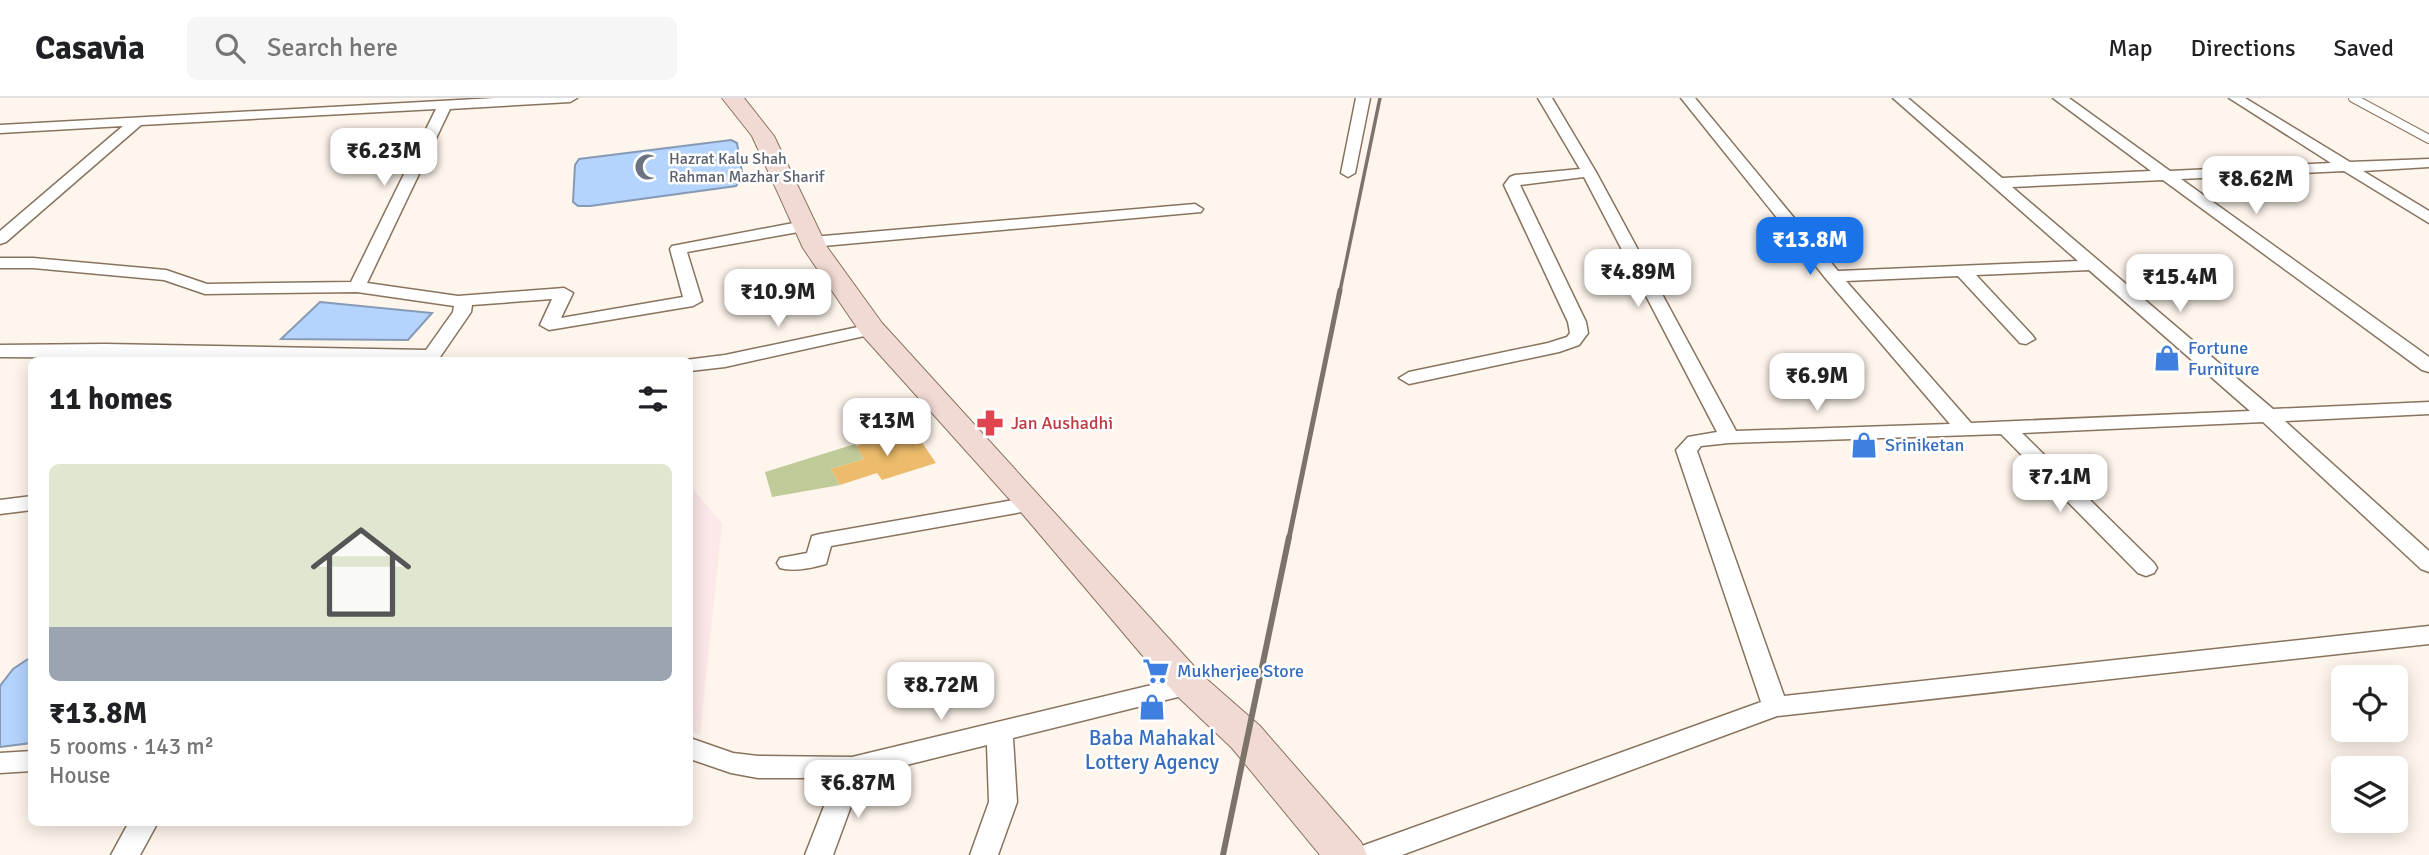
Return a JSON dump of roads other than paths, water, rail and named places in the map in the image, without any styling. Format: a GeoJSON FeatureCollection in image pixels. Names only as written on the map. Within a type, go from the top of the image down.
{"type":"FeatureCollection","features":[{"type":"Feature","properties":{"kind":"street"},"geometry":{"type":"LineString","coordinates":[[0,129],[570,98]]}},
{"type":"Feature","properties":{"kind":"street"},"geometry":{"type":"LineString","coordinates":[[732,98],[748,114],[763,136],[808,234],[872,329],[1031,504],[1189,685],[1246,737],[1346,855]]}},
{"type":"Feature","properties":{"kind":"street"},"geometry":{"type":"LineString","coordinates":[[1348,173],[1363,98]]}},
{"type":"Feature","properties":{"kind":"street"},"geometry":{"type":"LineString","coordinates":[[1545,98],[1589,173],[1729,437]]}},
{"type":"Feature","properties":{"kind":"street"},"geometry":{"type":"LineString","coordinates":[[1688,98],[1833,276],[1965,429]]}},
{"type":"Feature","properties":{"kind":"street"},"geometry":{"type":"LineString","coordinates":[[1900,98],[2266,414],[2429,564]]}},
{"type":"Feature","properties":{"kind":"street"},"geometry":{"type":"LineString","coordinates":[[2060,98],[2429,366]]}},
{"type":"Feature","properties":{"kind":"street"},"geometry":{"type":"LineString","coordinates":[[2236,98],[2429,218]]}},
{"type":"Feature","properties":{"kind":"street"},"geometry":{"type":"LineString","coordinates":[[357,287],[445,104]]}},
{"type":"Feature","properties":{"kind":"street"},"geometry":{"type":"LineString","coordinates":[[0,239],[137,122]]}},
{"type":"Feature","properties":{"kind":"street"},"geometry":{"type":"LineString","coordinates":[[1998,183],[2429,163]]}},
{"type":"Feature","properties":{"kind":"street"},"geometry":{"type":"LineString","coordinates":[[1409,378],[1522,355],[1573,341],[1579,333],[1577,321],[1512,185],[1515,180],[1527,177],[1589,173]]}},
{"type":"Feature","properties":{"kind":"street"},"geometry":{"type":"LineString","coordinates":[[0,263],[33,263],[166,275],[205,289],[357,287],[458,301],[564,293],[549,325],[693,300],[678,249],[808,234],[1195,209]]}},
{"type":"Feature","properties":{"kind":"street"},"geometry":{"type":"LineString","coordinates":[[1833,276],[2093,265]]}},
{"type":"Feature","properties":{"kind":"street"},"geometry":{"type":"LineString","coordinates":[[1962,270],[2026,339]]}},
{"type":"Feature","properties":{"kind":"street"},"geometry":{"type":"LineString","coordinates":[[431,357],[462,312],[463,305],[458,301]]}},
{"type":"Feature","properties":{"kind":"street"},"geometry":{"type":"LineString","coordinates":[[693,365],[872,329]]}},
{"type":"Feature","properties":{"kind":"street"},"geometry":{"type":"LineString","coordinates":[[0,351],[105,350],[389,357]]}},
{"type":"Feature","properties":{"kind":"street"},"geometry":{"type":"LineString","coordinates":[[1775,707],[1686,450],[1695,441],[1729,437],[2006,428],[2429,408]]}},
{"type":"Feature","properties":{"kind":"street"},"geometry":{"type":"LineString","coordinates":[[2006,428],[2105,530],[2146,568]]}},
{"type":"Feature","properties":{"kind":"street"},"geometry":{"type":"LineString","coordinates":[[0,507],[28,504]]}},
{"type":"Feature","properties":{"kind":"street"},"geometry":{"type":"LineString","coordinates":[[788,562],[818,559],[820,541],[1031,504]]}},
{"type":"Feature","properties":{"kind":"street"},"geometry":{"type":"LineString","coordinates":[[1369,855],[1775,707],[2429,635]]}},
{"type":"Feature","properties":{"kind":"street"},"geometry":{"type":"LineString","coordinates":[[693,749],[732,763],[758,767],[852,768],[1189,685]]}},
{"type":"Feature","properties":{"kind":"street"},"geometry":{"type":"LineString","coordinates":[[984,855],[1003,802],[1000,732]]}},
{"type":"Feature","properties":{"kind":"street"},"geometry":{"type":"LineString","coordinates":[[0,763],[28,761]]}},
{"type":"Feature","properties":{"kind":"street"},"geometry":{"type":"LineString","coordinates":[[820,855],[852,768]]}},
{"type":"Feature","properties":{"kind":"street"},"geometry":{"type":"LineString","coordinates":[[125,855],[142,826]]}},
{"type":"Feature","properties":{"kind":"lane"},"geometry":{"type":"LineString","coordinates":[[2353,98],[2429,139]]}},
{"type":"Feature","properties":{"kind":"water"},"geometry":{"type":"Polygon","coordinates":[[[731,140],[737,143],[743,178],[736,186],[590,206],[578,206],[573,202],[575,165],[579,159],[731,140]]]}},
{"type":"Feature","properties":{"kind":"water"},"geometry":{"type":"Polygon","coordinates":[[[320,302],[432,313],[408,340],[281,339],[320,302]]]}},
{"type":"Feature","properties":{"kind":"water"},"geometry":{"type":"Polygon","coordinates":[[[28,659],[28,743],[0,747],[0,686],[13,669],[28,659]]]}},
{"type":"Feature","properties":{"kind":"railway"},"geometry":{"type":"LineString","coordinates":[[1340,291],[1380,98]]}},
{"type":"Feature","properties":{"kind":"railway"},"geometry":{"type":"LineString","coordinates":[[1289,538],[1340,290]]}},
{"type":"Feature","properties":{"kind":"railway"},"geometry":{"type":"LineString","coordinates":[[1223,855],[1289,537]]}},
{"type":"Feature","properties":{"kind":"place","name":"Hazrat Kalu Shah Rahman Mazhar Sharif"},"geometry":{"type":"Point","coordinates":[648,167]}},
{"type":"Feature","properties":{"kind":"place","name":"Fortune Furniture"},"geometry":{"type":"Point","coordinates":[2167,358]}},
{"type":"Feature","properties":{"kind":"place","name":"Jan Aushadhi"},"geometry":{"type":"Point","coordinates":[990,423]}},
{"type":"Feature","properties":{"kind":"place","name":"Sriniketan"},"geometry":{"type":"Point","coordinates":[1864,445]}},
{"type":"Feature","properties":{"kind":"place","name":"Mukherjee Store"},"geometry":{"type":"Point","coordinates":[1156,671]}},
{"type":"Feature","properties":{"kind":"place","name":"Baba Mahakal Lottery Agency"},"geometry":{"type":"Point","coordinates":[1152,707]}}]}
